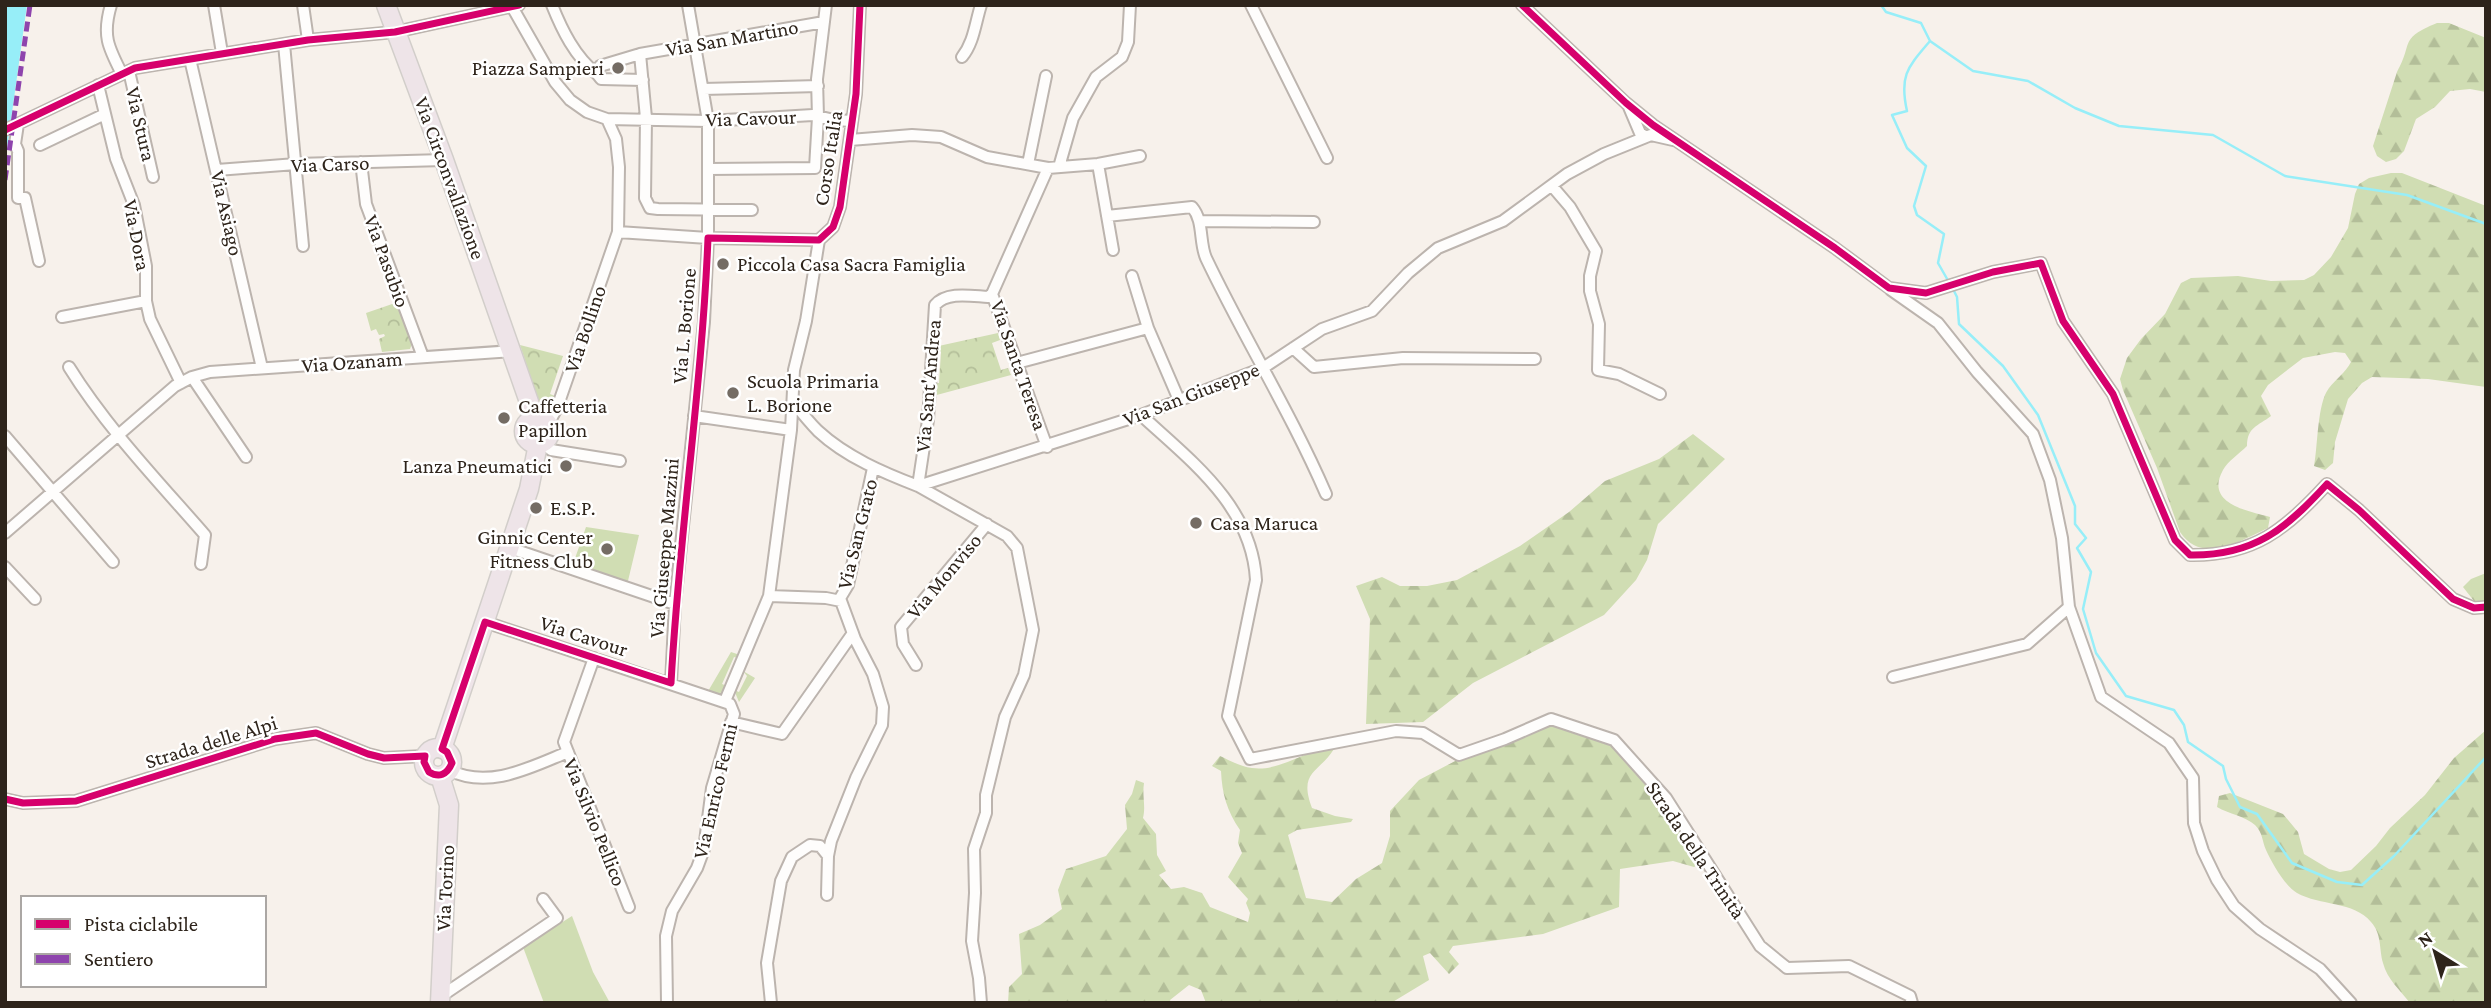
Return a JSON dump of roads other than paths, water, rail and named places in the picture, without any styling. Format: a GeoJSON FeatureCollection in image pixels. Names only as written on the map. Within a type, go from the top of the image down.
{"type":"FeatureCollection","features":[{"type":"Feature","properties":{"kind":"main road","name":"Via Circonvallazione"},"geometry":{"type":"LineString","coordinates":[[386,5],[512,351]]}},
{"type":"Feature","properties":{"kind":"main road"},"geometry":{"type":"LineString","coordinates":[[444,772],[434,775],[425,768],[485,622],[541,444],[529,441],[525,434],[526,426],[542,421],[512,351]]}},
{"type":"Feature","properties":{"kind":"main road","name":"Via Torino"},"geometry":{"type":"LineString","coordinates":[[440,1000],[449,805],[444,772]]}},
{"type":"Feature","properties":{"kind":"street","name":"Via Stura"},"geometry":{"type":"LineString","coordinates":[[111,5],[106,23],[107,43],[126,73],[153,177]]}},
{"type":"Feature","properties":{"kind":"street"},"geometry":{"type":"LineString","coordinates":[[214,5],[222,53]]}},
{"type":"Feature","properties":{"kind":"street"},"geometry":{"type":"LineString","coordinates":[[303,5],[308,40]]}},
{"type":"Feature","properties":{"kind":"street"},"geometry":{"type":"LineString","coordinates":[[552,5],[559,24],[580,57],[601,79],[643,80]]}},
{"type":"Feature","properties":{"kind":"street"},"geometry":{"type":"LineString","coordinates":[[688,5],[708,121],[708,239]]}},
{"type":"Feature","properties":{"kind":"street"},"geometry":{"type":"LineString","coordinates":[[708,169],[815,168],[817,79],[826,5]]}},
{"type":"Feature","properties":{"kind":"street","name":"Corso Italia"},"geometry":{"type":"LineString","coordinates":[[819,240],[833,226],[840,207],[856,94],[860,5]]}},
{"type":"Feature","properties":{"kind":"street"},"geometry":{"type":"LineString","coordinates":[[962,57],[972,44],[981,5]]}},
{"type":"Feature","properties":{"kind":"street","name":"Via Santa Teresa"},"geometry":{"type":"LineString","coordinates":[[1047,447],[992,294],[1053,167],[1073,118],[1096,77],[1122,57],[1128,42],[1130,5]]}},
{"type":"Feature","properties":{"kind":"street"},"geometry":{"type":"LineString","coordinates":[[1251,5],[1327,158]]}},
{"type":"Feature","properties":{"kind":"street"},"geometry":{"type":"LineString","coordinates":[[1522,5],[1626,103],[1646,129],[1678,141],[1835,248],[1938,323],[1977,372],[2033,434],[2050,480],[2063,538],[2069,607],[2101,696],[2169,743],[2193,778],[2194,823],[2203,851],[2234,906],[2260,929],[2320,968],[2351,1003]]}},
{"type":"Feature","properties":{"kind":"street"},"geometry":{"type":"LineString","coordinates":[[39,261],[25,198],[18,198],[18,151],[12,127],[126,73],[222,53],[308,40],[395,32],[514,6],[555,82],[570,100],[587,112],[607,119],[616,139],[619,167],[618,232],[708,239],[819,240],[806,321],[794,370],[791,430],[769,596],[724,701]]}},
{"type":"Feature","properties":{"kind":"street","name":"Via San Martino"},"geometry":{"type":"LineString","coordinates":[[640,54],[824,22]]}},
{"type":"Feature","properties":{"kind":"street"},"geometry":{"type":"LineString","coordinates":[[284,44],[303,246]]}},
{"type":"Feature","properties":{"kind":"street"},"geometry":{"type":"LineString","coordinates":[[597,74],[600,66],[640,54],[646,118],[645,198],[650,208],[752,211]]}},
{"type":"Feature","properties":{"kind":"street","name":"Via Asiago"},"geometry":{"type":"LineString","coordinates":[[190,59],[262,368]]}},
{"type":"Feature","properties":{"kind":"street"},"geometry":{"type":"LineString","coordinates":[[1028,164],[1046,76]]}},
{"type":"Feature","properties":{"kind":"street","name":"Via Dora"},"geometry":{"type":"LineString","coordinates":[[99,85],[116,159],[134,205],[146,267],[146,300],[150,319],[187,380]]}},
{"type":"Feature","properties":{"kind":"street"},"geometry":{"type":"LineString","coordinates":[[703,89],[818,86]]}},
{"type":"Feature","properties":{"kind":"street"},"geometry":{"type":"LineString","coordinates":[[40,145],[105,114]]}},
{"type":"Feature","properties":{"kind":"street","name":"Via Cavour"},"geometry":{"type":"LineString","coordinates":[[607,119],[708,121],[813,115],[852,121]]}},
{"type":"Feature","properties":{"kind":"street","name":"Via San Giuseppe"},"geometry":{"type":"LineString","coordinates":[[918,486],[1141,415],[1263,368],[1322,330],[1372,311],[1408,273],[1438,248],[1503,221],[1567,174],[1646,129]]}},
{"type":"Feature","properties":{"kind":"street"},"geometry":{"type":"LineString","coordinates":[[850,140],[912,135],[941,137],[987,158],[1053,167],[1098,164],[1140,156]]}},
{"type":"Feature","properties":{"kind":"street","name":"Via Carso"},"geometry":{"type":"LineString","coordinates":[[217,170],[296,164],[444,160]]}},
{"type":"Feature","properties":{"kind":"street","name":"Via Pasubio"},"geometry":{"type":"LineString","coordinates":[[361,162],[366,204],[423,356]]}},
{"type":"Feature","properties":{"kind":"street"},"geometry":{"type":"LineString","coordinates":[[1098,164],[1113,250]]}},
{"type":"Feature","properties":{"kind":"street"},"geometry":{"type":"LineString","coordinates":[[1552,186],[1570,208],[1596,251],[1590,276],[1590,291],[1599,324],[1598,370],[1625,377],[1660,394]]}},
{"type":"Feature","properties":{"kind":"street"},"geometry":{"type":"LineString","coordinates":[[1107,216],[1192,207],[1197,213],[1203,251],[1309,455],[1326,494]]}},
{"type":"Feature","properties":{"kind":"street"},"geometry":{"type":"LineString","coordinates":[[1199,221],[1314,222]]}},
{"type":"Feature","properties":{"kind":"street","name":"Via Bollino"},"geometry":{"type":"LineString","coordinates":[[542,421],[557,408],[618,232]]}},
{"type":"Feature","properties":{"kind":"street","name":"Via L. Borione"},"geometry":{"type":"LineString","coordinates":[[694,416],[704,322],[708,239]]}},
{"type":"Feature","properties":{"kind":"street"},"geometry":{"type":"LineString","coordinates":[[1889,288],[1926,293],[1993,272],[2041,263],[2063,321],[2112,394],[2175,540],[2190,555],[2216,555],[2248,547],[2295,519],[2327,484],[2453,599],[2474,608],[2486,607]]}},
{"type":"Feature","properties":{"kind":"street"},"geometry":{"type":"LineString","coordinates":[[1132,276],[1148,328],[1179,400]]}},
{"type":"Feature","properties":{"kind":"street","name":"Via Sant'Andrea"},"geometry":{"type":"LineString","coordinates":[[918,486],[928,420],[935,305],[947,296],[988,297],[992,294]]}},
{"type":"Feature","properties":{"kind":"street"},"geometry":{"type":"LineString","coordinates":[[62,317],[146,300]]}},
{"type":"Feature","properties":{"kind":"street"},"geometry":{"type":"LineString","coordinates":[[1017,363],[1148,328]]}},
{"type":"Feature","properties":{"kind":"street"},"geometry":{"type":"LineString","coordinates":[[1293,348],[1314,367],[1403,358],[1535,359]]}},
{"type":"Feature","properties":{"kind":"street","name":"Via Ozanam"},"geometry":{"type":"LineString","coordinates":[[187,380],[210,372],[512,351]]}},
{"type":"Feature","properties":{"kind":"street"},"geometry":{"type":"LineString","coordinates":[[69,367],[85,393],[119,436],[205,535],[201,564]]}},
{"type":"Feature","properties":{"kind":"street"},"geometry":{"type":"LineString","coordinates":[[5,533],[187,380],[246,457]]}},
{"type":"Feature","properties":{"kind":"street"},"geometry":{"type":"LineString","coordinates":[[793,402],[818,431],[836,446],[873,468],[918,486],[987,524],[1007,536],[1017,548],[1033,630],[1024,675],[1005,718],[986,795],[986,813],[974,849],[972,940],[981,1003]]}},
{"type":"Feature","properties":{"kind":"street","name":"Strada della Trinità"},"geometry":{"type":"LineString","coordinates":[[1141,415],[1203,471],[1227,499],[1255,558],[1256,580],[1228,716],[1250,759],[1396,731],[1423,733],[1459,755],[1551,719],[1614,740],[1666,798],[1760,946],[1787,968],[1849,966],[1910,996],[1912,1003]]}},
{"type":"Feature","properties":{"kind":"street"},"geometry":{"type":"LineString","coordinates":[[694,416],[791,430]]}},
{"type":"Feature","properties":{"kind":"street","name":"Via Giuseppe Mazzini"},"geometry":{"type":"LineString","coordinates":[[671,683],[675,604],[694,416]]}},
{"type":"Feature","properties":{"kind":"street"},"geometry":{"type":"LineString","coordinates":[[5,436],[113,562]]}},
{"type":"Feature","properties":{"kind":"street"},"geometry":{"type":"LineString","coordinates":[[541,444],[551,450],[620,461]]}},
{"type":"Feature","properties":{"kind":"street","name":"Via San Grato"},"geometry":{"type":"LineString","coordinates":[[839,600],[848,585],[873,468]]}},
{"type":"Feature","properties":{"kind":"street","name":"Via Monviso"},"geometry":{"type":"LineString","coordinates":[[916,665],[903,644],[901,627],[987,524]]}},
{"type":"Feature","properties":{"kind":"street"},"geometry":{"type":"LineString","coordinates":[[510,548],[675,604]]}},
{"type":"Feature","properties":{"kind":"street"},"geometry":{"type":"LineString","coordinates":[[5,567],[35,599]]}},
{"type":"Feature","properties":{"kind":"street"},"geometry":{"type":"LineString","coordinates":[[769,596],[839,600],[873,674],[883,707],[882,725],[856,778],[831,841],[827,895]]}},
{"type":"Feature","properties":{"kind":"street"},"geometry":{"type":"LineString","coordinates":[[1893,677],[2027,644],[2069,607]]}},
{"type":"Feature","properties":{"kind":"street","name":"Via Cavour"},"geometry":{"type":"LineString","coordinates":[[485,622],[724,701]]}},
{"type":"Feature","properties":{"kind":"street"},"geometry":{"type":"LineString","coordinates":[[732,722],[782,734],[853,634]]}},
{"type":"Feature","properties":{"kind":"street","name":"Via Silvio Pellico"},"geometry":{"type":"LineString","coordinates":[[594,658],[564,743],[629,907]]}},
{"type":"Feature","properties":{"kind":"street","name":"Via Enrico Fermi"},"geometry":{"type":"LineString","coordinates":[[667,1003],[666,936],[672,911],[697,868],[704,849],[712,788],[734,714],[730,704],[724,701]]}},
{"type":"Feature","properties":{"kind":"street","name":"Strada delle Alpi"},"geometry":{"type":"LineString","coordinates":[[5,799],[23,803],[76,801],[275,739],[309,733],[328,737],[384,758],[433,752]]}},
{"type":"Feature","properties":{"kind":"street"},"geometry":{"type":"LineString","coordinates":[[444,772],[481,778],[512,775],[568,752]]}},
{"type":"Feature","properties":{"kind":"street"},"geometry":{"type":"LineString","coordinates":[[771,1003],[767,963],[781,881],[792,857],[810,845],[820,846],[828,856]]}},
{"type":"Feature","properties":{"kind":"street"},"geometry":{"type":"LineString","coordinates":[[440,1000],[557,918],[543,899]]}},
{"type":"Feature","properties":{"kind":"water"},"geometry":{"type":"Polygon","coordinates":[[[5,5],[27,5],[5,163],[5,5]]]}},
{"type":"Feature","properties":{"kind":"waterway"},"geometry":{"type":"LineString","coordinates":[[1881,5],[1886,12],[1921,23],[1930,41],[1907,72],[1904,89],[1907,111],[1892,115],[1907,148],[1926,166],[1914,206],[1917,215],[1944,234],[1938,263],[1950,284]]}},
{"type":"Feature","properties":{"kind":"waterway"},"geometry":{"type":"LineString","coordinates":[[1930,41],[1973,71],[2028,81],[2075,108],[2119,126],[2213,135],[2285,176],[2407,195],[2486,224]]}},
{"type":"Feature","properties":{"kind":"waterway"},"geometry":{"type":"LineString","coordinates":[[1953,289],[1957,297],[1959,324],[2003,366],[2038,415],[2075,506],[2075,524],[2086,538],[2077,548],[2091,572],[2083,609],[2096,653],[2126,696],[2174,710],[2184,725],[2188,742],[2223,766],[2226,779],[2240,807],[2257,814],[2292,863],[2337,882],[2362,885],[2394,856],[2486,757]]}},
{"type":"Feature","properties":{"kind":"place","name":"Piazza Sampieri"},"geometry":{"type":"Point","coordinates":[618,68]}},
{"type":"Feature","properties":{"kind":"place","name":"Piccola Casa Sacra Famiglia"},"geometry":{"type":"Point","coordinates":[723,264]}},
{"type":"Feature","properties":{"kind":"place","name":"Scuola Primaria L. Borione"},"geometry":{"type":"Point","coordinates":[733,393]}},
{"type":"Feature","properties":{"kind":"place","name":"Caffetteria Papillon"},"geometry":{"type":"Point","coordinates":[504,418]}},
{"type":"Feature","properties":{"kind":"place","name":"Lanza Pneumatici"},"geometry":{"type":"Point","coordinates":[566,466]}},
{"type":"Feature","properties":{"kind":"place","name":"E.S.P."},"geometry":{"type":"Point","coordinates":[536,508]}},
{"type":"Feature","properties":{"kind":"place","name":"Casa Maruca"},"geometry":{"type":"Point","coordinates":[1196,523]}},
{"type":"Feature","properties":{"kind":"place","name":"Ginnic Center Fitness Club"},"geometry":{"type":"Point","coordinates":[607,549]}}]}
